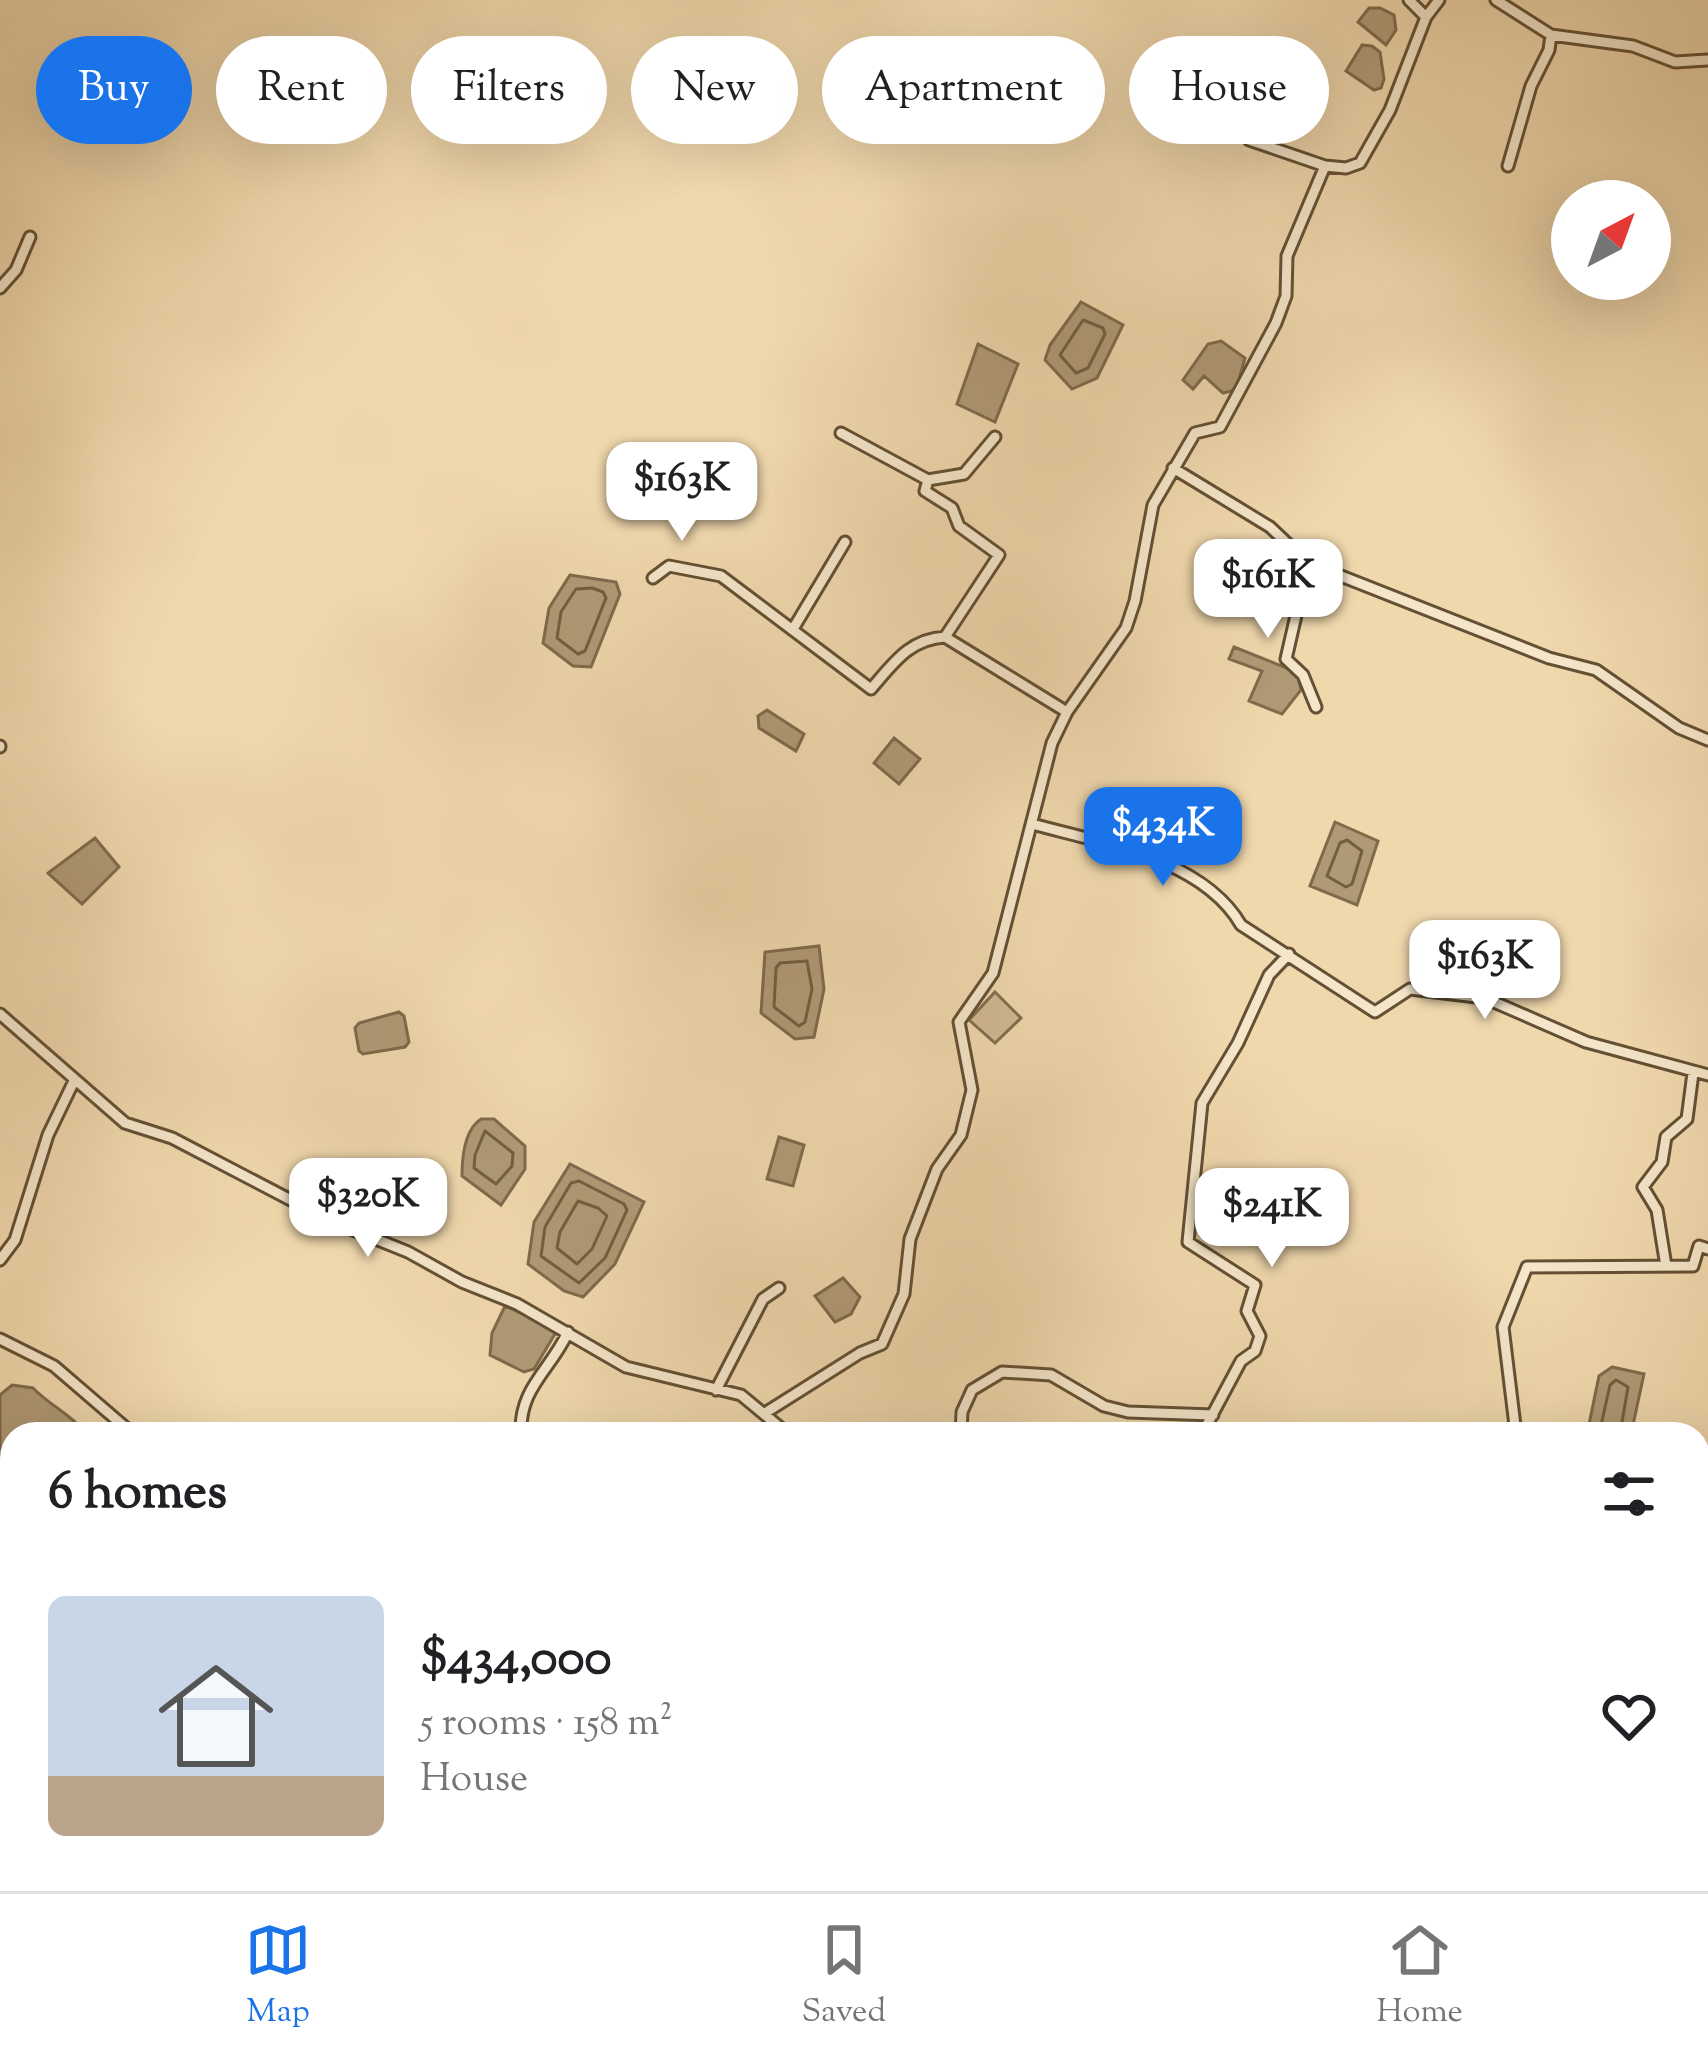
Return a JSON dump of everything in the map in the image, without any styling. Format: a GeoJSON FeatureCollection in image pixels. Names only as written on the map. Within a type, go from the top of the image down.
{"type":"FeatureCollection","features":[{"type":"Feature","properties":{"kind":"street"},"geometry":{"type":"LineString","coordinates":[[1408,0],[1426,17]]}},
{"type":"Feature","properties":{"kind":"street"},"geometry":{"type":"LineString","coordinates":[[1261,144],[1324,166],[1346,168],[1360,163],[1390,110],[1426,17],[1439,0]]}},
{"type":"Feature","properties":{"kind":"street"},"geometry":{"type":"LineString","coordinates":[[1496,0],[1551,34],[1633,46],[1675,62],[1708,60]]}},
{"type":"Feature","properties":{"kind":"street"},"geometry":{"type":"LineString","coordinates":[[1508,166],[1551,34]]}},
{"type":"Feature","properties":{"kind":"street"},"geometry":{"type":"LineString","coordinates":[[765,1413],[881,1344],[889,1328],[904,1294],[910,1239],[937,1168],[961,1136],[972,1090],[959,1022],[993,973],[1052,742],[1067,712],[1126,628],[1136,601],[1153,505],[1195,433],[1220,427],[1276,323],[1286,296],[1287,256],[1324,166]]}},
{"type":"Feature","properties":{"kind":"street"},"geometry":{"type":"LineString","coordinates":[[0,288],[16,270],[30,237]]}},
{"type":"Feature","properties":{"kind":"street"},"geometry":{"type":"LineString","coordinates":[[841,434],[928,480],[964,474],[995,437]]}},
{"type":"Feature","properties":{"kind":"street"},"geometry":{"type":"LineString","coordinates":[[1173,468],[1270,527],[1308,562],[1549,658],[1596,670],[1679,728],[1708,740]]}},
{"type":"Feature","properties":{"kind":"street"},"geometry":{"type":"LineString","coordinates":[[928,480],[925,491],[952,508],[959,526],[999,554],[945,638]]}},
{"type":"Feature","properties":{"kind":"street"},"geometry":{"type":"LineString","coordinates":[[793,629],[844,542]]}},
{"type":"Feature","properties":{"kind":"street"},"geometry":{"type":"LineString","coordinates":[[1308,562],[1286,659],[1304,675],[1316,706]]}},
{"type":"Feature","properties":{"kind":"street"},"geometry":{"type":"LineString","coordinates":[[653,578],[669,566],[721,576],[871,689],[909,647],[930,638],[945,638],[1067,712]]}},
{"type":"Feature","properties":{"kind":"street"},"geometry":{"type":"LineString","coordinates":[[1032,824],[1114,846],[1180,872],[1228,903],[1241,925],[1376,1012],[1410,988],[1485,998],[1586,1042],[1708,1076]]}},
{"type":"Feature","properties":{"kind":"street"},"geometry":{"type":"LineString","coordinates":[[1209,1422],[1241,1361],[1256,1351],[1260,1336],[1247,1311],[1256,1285],[1188,1242],[1202,1103],[1238,1043],[1269,975],[1289,954]]}},
{"type":"Feature","properties":{"kind":"street"},"geometry":{"type":"LineString","coordinates":[[0,1014],[125,1123],[172,1138],[286,1199],[408,1252],[568,1332],[626,1367],[741,1395],[775,1422]]}},
{"type":"Feature","properties":{"kind":"street"},"geometry":{"type":"LineString","coordinates":[[1666,1266],[1657,1210],[1643,1187],[1662,1162],[1666,1137],[1687,1119],[1693,1073]]}},
{"type":"Feature","properties":{"kind":"street"},"geometry":{"type":"LineString","coordinates":[[0,1260],[15,1240],[48,1135],[74,1081]]}},
{"type":"Feature","properties":{"kind":"street"},"geometry":{"type":"LineString","coordinates":[[1515,1422],[1503,1327],[1526,1267],[1693,1266],[1699,1246],[1708,1249]]}},
{"type":"Feature","properties":{"kind":"street"},"geometry":{"type":"LineString","coordinates":[[716,1390],[763,1298],[779,1288]]}},
{"type":"Feature","properties":{"kind":"street"},"geometry":{"type":"LineString","coordinates":[[520,1422],[527,1393],[568,1332]]}},
{"type":"Feature","properties":{"kind":"street"},"geometry":{"type":"LineString","coordinates":[[0,1339],[54,1366],[119,1422]]}},
{"type":"Feature","properties":{"kind":"street"},"geometry":{"type":"LineString","coordinates":[[962,1422],[972,1390],[1002,1372],[1051,1375],[1104,1406],[1128,1412],[1213,1415]]}},
{"type":"Feature","properties":{"kind":"shaded area"},"geometry":{"type":"Polygon","coordinates":[[[995,992],[1021,1018],[995,1043],[969,1020],[995,992]]]}},
{"type":"Feature","properties":{"kind":"water"},"geometry":{"type":"Polygon","coordinates":[[[1369,8],[1394,15],[1396,30],[1386,45],[1358,22],[1369,8]]]}},
{"type":"Feature","properties":{"kind":"water"},"geometry":{"type":"Polygon","coordinates":[[[1362,45],[1380,52],[1381,88],[1374,90],[1346,71],[1362,45]]]}},
{"type":"Feature","properties":{"kind":"water"},"geometry":{"type":"Polygon","coordinates":[[[1081,302],[1123,325],[1097,378],[1072,389],[1045,360],[1050,345],[1081,302]]]}},
{"type":"Feature","properties":{"kind":"water"},"geometry":{"type":"Polygon","coordinates":[[[1221,341],[1245,358],[1236,390],[1223,393],[1204,376],[1193,389],[1183,380],[1208,344],[1221,341]]]}},
{"type":"Feature","properties":{"kind":"water"},"geometry":{"type":"Polygon","coordinates":[[[978,344],[1018,364],[995,422],[957,404],[978,344]]]}},
{"type":"Feature","properties":{"kind":"water"},"geometry":{"type":"Polygon","coordinates":[[[570,575],[616,582],[620,594],[591,667],[573,666],[543,643],[549,608],[570,575]]]}},
{"type":"Feature","properties":{"kind":"water"},"geometry":{"type":"Polygon","coordinates":[[[1234,647],[1297,672],[1301,690],[1282,714],[1249,701],[1262,671],[1229,659],[1234,647]]]}},
{"type":"Feature","properties":{"kind":"water"},"geometry":{"type":"Polygon","coordinates":[[[767,710],[804,734],[796,751],[759,728],[758,716],[767,710]]]}},
{"type":"Feature","properties":{"kind":"water"},"geometry":{"type":"Polygon","coordinates":[[[894,738],[920,759],[899,784],[874,763],[894,738]]]}},
{"type":"Feature","properties":{"kind":"water"},"geometry":{"type":"Polygon","coordinates":[[[1335,822],[1378,841],[1357,905],[1310,886],[1335,822]]]}},
{"type":"Feature","properties":{"kind":"water"},"geometry":{"type":"Polygon","coordinates":[[[95,838],[119,867],[82,904],[48,873],[95,838]]]}},
{"type":"Feature","properties":{"kind":"water"},"geometry":{"type":"Polygon","coordinates":[[[819,946],[824,989],[814,1037],[795,1039],[761,1013],[765,952],[819,946]]]}},
{"type":"Feature","properties":{"kind":"water"},"geometry":{"type":"Polygon","coordinates":[[[399,1012],[409,1042],[405,1047],[359,1051],[355,1028],[359,1023],[399,1012]]]}},
{"type":"Feature","properties":{"kind":"water"},"geometry":{"type":"Polygon","coordinates":[[[481,1119],[494,1119],[525,1146],[525,1169],[501,1205],[462,1176],[468,1137],[481,1119]]]}},
{"type":"Feature","properties":{"kind":"water"},"geometry":{"type":"Polygon","coordinates":[[[779,1137],[804,1145],[793,1186],[767,1179],[779,1137]]]}},
{"type":"Feature","properties":{"kind":"water"},"geometry":{"type":"Polygon","coordinates":[[[570,1164],[644,1202],[615,1264],[583,1297],[564,1291],[528,1264],[534,1222],[570,1164]]]}},
{"type":"Feature","properties":{"kind":"water"},"geometry":{"type":"Polygon","coordinates":[[[843,1278],[860,1297],[851,1314],[835,1322],[815,1296],[843,1278]]]}},
{"type":"Feature","properties":{"kind":"water"},"geometry":{"type":"Polygon","coordinates":[[[505,1306],[558,1329],[534,1369],[524,1372],[490,1355],[492,1333],[505,1306]]]}},
{"type":"Feature","properties":{"kind":"water"},"geometry":{"type":"Polygon","coordinates":[[[1612,1367],[1644,1374],[1634,1422],[1589,1422],[1599,1376],[1612,1367]]]}},
{"type":"Feature","properties":{"kind":"water"},"geometry":{"type":"Polygon","coordinates":[[[12,1385],[33,1388],[75,1422],[0,1422],[0,1395],[12,1385]]]}}]}
